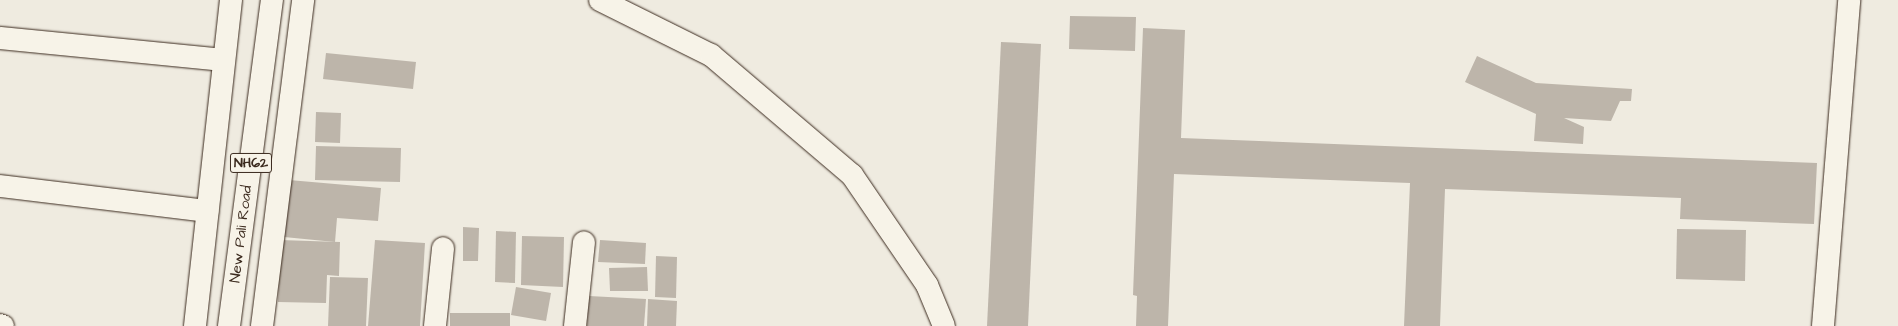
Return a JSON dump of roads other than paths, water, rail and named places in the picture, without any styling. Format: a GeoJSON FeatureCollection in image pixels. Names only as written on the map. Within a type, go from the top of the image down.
{"type":"FeatureCollection","features":[{"type":"Feature","properties":{"kind":"main road","name":"NH62"},"geometry":{"type":"LineString","coordinates":[[194,326],[232,0]]}},
{"type":"Feature","properties":{"kind":"main road","name":"New Pali Road"},"geometry":{"type":"LineString","coordinates":[[229,326],[272,0]]}},
{"type":"Feature","properties":{"kind":"main road"},"geometry":{"type":"LineString","coordinates":[[262,326],[303,0]]}},
{"type":"Feature","properties":{"kind":"main road"},"geometry":{"type":"LineString","coordinates":[[600,0],[712,55],[852,175],[927,285],[944,326]]}},
{"type":"Feature","properties":{"kind":"main road"},"geometry":{"type":"LineString","coordinates":[[1823,326],[1849,0]]}},
{"type":"Feature","properties":{"kind":"main road"},"geometry":{"type":"LineString","coordinates":[[0,38],[224,60]]}},
{"type":"Feature","properties":{"kind":"main road"},"geometry":{"type":"LineString","coordinates":[[0,186],[207,211]]}},
{"type":"Feature","properties":{"kind":"main road"},"geometry":{"type":"LineString","coordinates":[[575,326],[584,242]]}},
{"type":"Feature","properties":{"kind":"main road"},"geometry":{"type":"LineString","coordinates":[[435,326],[442,248]]}}]}
